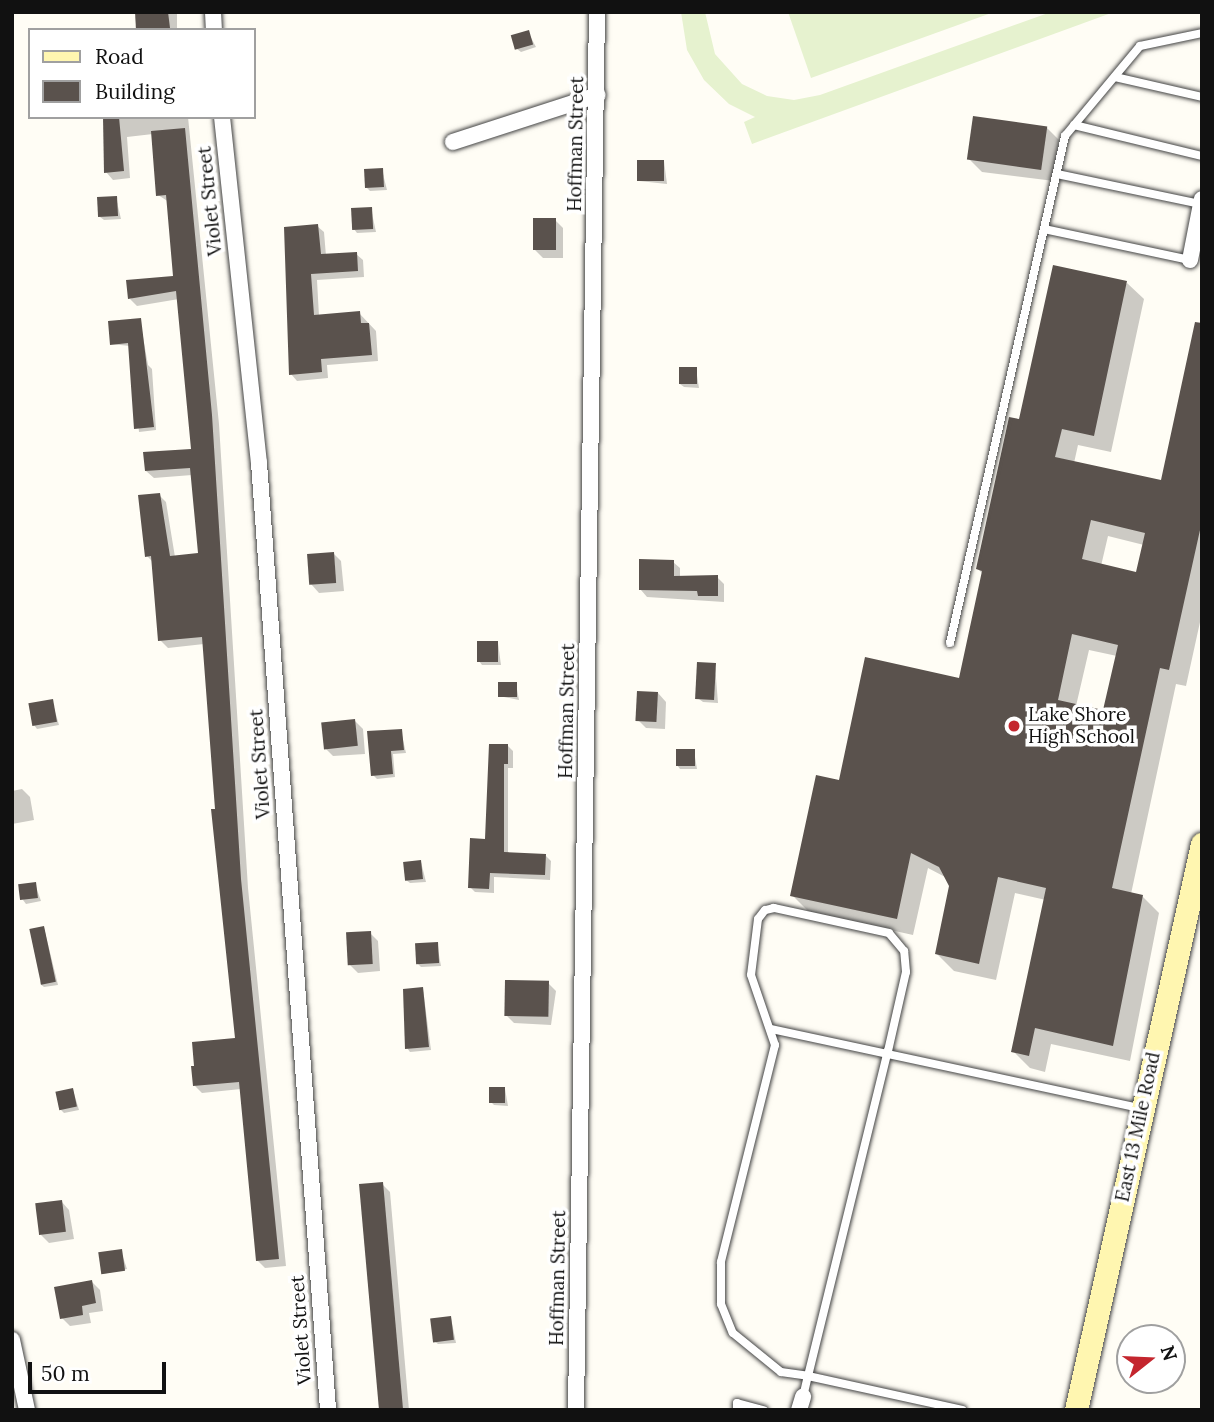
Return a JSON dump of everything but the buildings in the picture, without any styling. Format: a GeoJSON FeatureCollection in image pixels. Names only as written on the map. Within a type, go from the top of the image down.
{"type":"FeatureCollection","features":[{"type":"Feature","properties":{"kind":"main road","name":"East 13 Mile Road"},"geometry":{"type":"LineString","coordinates":[[1076,1410],[1202,844]]}},
{"type":"Feature","properties":{"kind":"street","name":"Hoffman Street"},"geometry":{"type":"LineString","coordinates":[[576,1410],[598,95],[597,12]]}},
{"type":"Feature","properties":{"kind":"street"},"geometry":{"type":"LineString","coordinates":[[453,142],[598,95]]}},
{"type":"Feature","properties":{"kind":"street","name":"Violet Street"},"geometry":{"type":"LineString","coordinates":[[222,119],[259,463],[328,1410]]}},
{"type":"Feature","properties":{"kind":"street"},"geometry":{"type":"LineString","coordinates":[[1190,260],[1201,202]]}},
{"type":"Feature","properties":{"kind":"street"},"geometry":{"type":"LineString","coordinates":[[12,1340],[27,1410]]}},
{"type":"Feature","properties":{"kind":"lane"},"geometry":{"type":"LineString","coordinates":[[950,643],[1065,136],[1140,46],[1202,33]]}},
{"type":"Feature","properties":{"kind":"lane"},"geometry":{"type":"LineString","coordinates":[[1115,77],[1202,97]]}},
{"type":"Feature","properties":{"kind":"lane"},"geometry":{"type":"LineString","coordinates":[[1074,125],[1202,156]]}},
{"type":"Feature","properties":{"kind":"lane"},"geometry":{"type":"LineString","coordinates":[[1057,174],[1201,202]]}},
{"type":"Feature","properties":{"kind":"lane"},"geometry":{"type":"LineString","coordinates":[[1044,229],[1190,260]]}},
{"type":"Feature","properties":{"kind":"lane"},"geometry":{"type":"LineString","coordinates":[[801,1403],[808,1376],[888,1051],[906,972],[904,951],[889,933],[774,908],[765,910],[758,919],[751,975],[775,1045],[718,1284],[733,1333],[753,1354],[782,1372],[808,1376],[962,1410]]}},
{"type":"Feature","properties":{"kind":"lane"},"geometry":{"type":"LineString","coordinates":[[771,1029],[888,1051],[1142,1108]]}},
{"type":"Feature","properties":{"kind":"lane"},"geometry":{"type":"LineString","coordinates":[[737,1410],[737,1403],[764,1410]]}},
{"type":"Feature","properties":{"kind":"green space"},"geometry":{"type":"Polygon","coordinates":[[[681,12],[705,12],[715,54],[742,84],[767,96],[794,100],[820,95],[1051,12],[1114,12],[752,144],[744,122],[755,117],[729,104],[704,80],[687,50],[681,12]]]}},
{"type":"Feature","properties":{"kind":"green space"},"geometry":{"type":"Polygon","coordinates":[[[788,12],[994,12],[811,78],[788,12]]]}},
{"type":"Feature","properties":{"kind":"place","name":"Lake Shore High School"},"geometry":{"type":"Point","coordinates":[1014,726]}}]}
